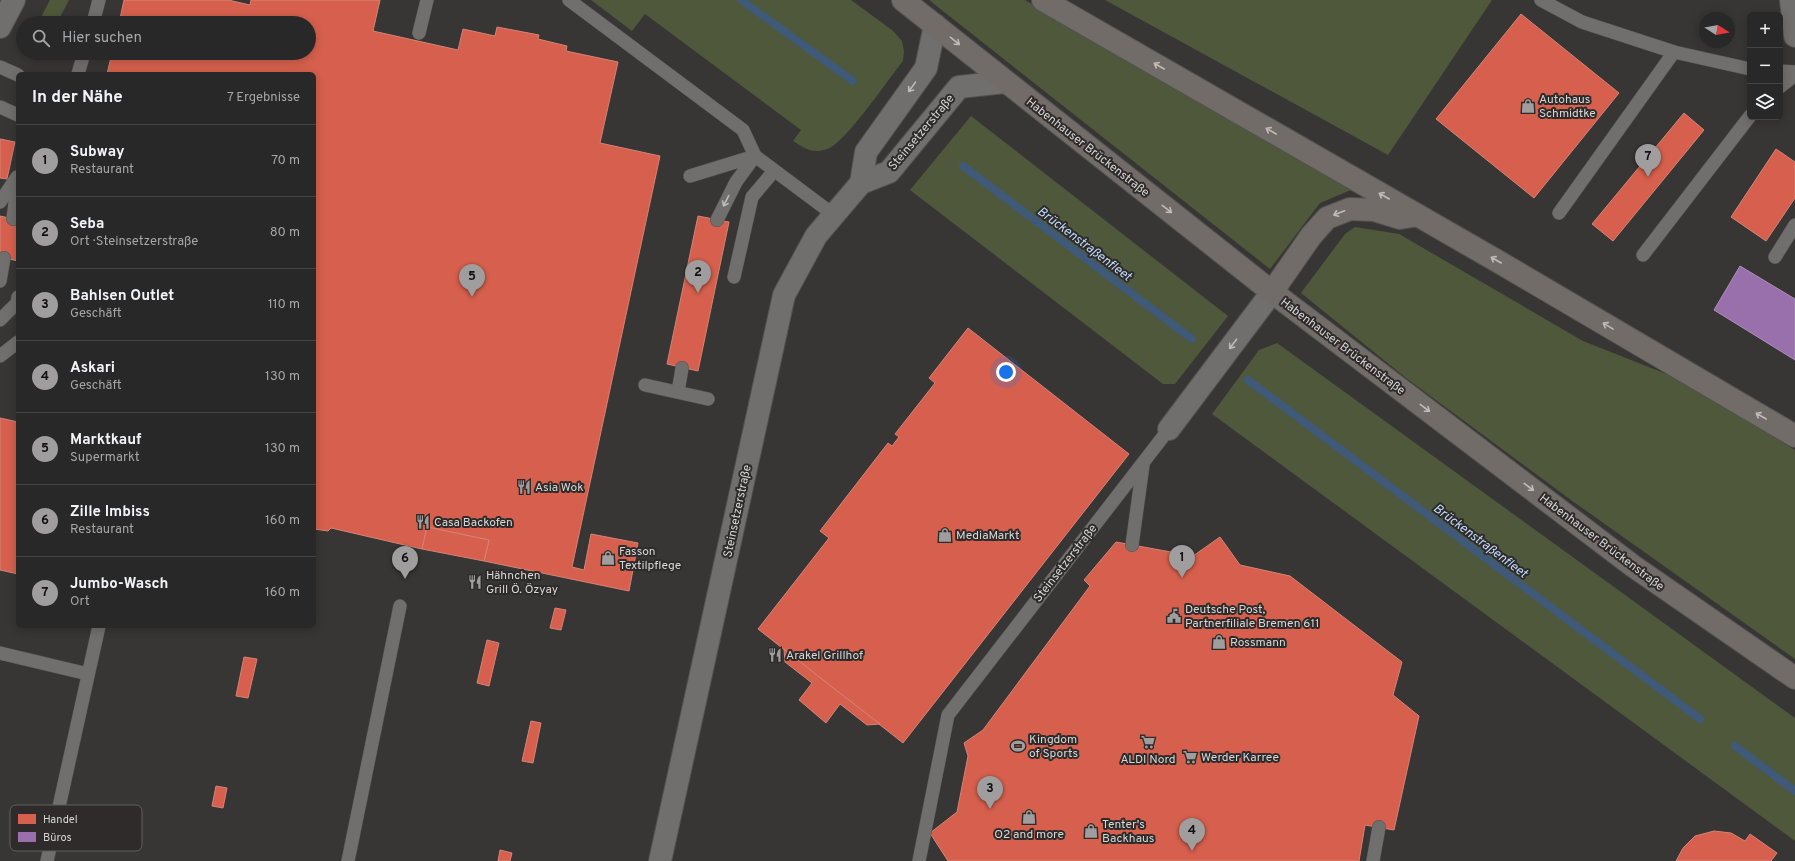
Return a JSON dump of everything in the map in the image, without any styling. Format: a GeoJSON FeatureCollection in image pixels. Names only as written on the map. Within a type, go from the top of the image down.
{"type":"FeatureCollection","features":[{"type":"Feature","properties":{"kind":"main road","name":"Habenhauser Brückenstraße"},"geometry":{"type":"LineString","coordinates":[[903,0],[1272,292],[1633,566],[1795,678]]}},
{"type":"Feature","properties":{"kind":"main road"},"geometry":{"type":"LineString","coordinates":[[1043,0],[1418,215],[1795,436]]}},
{"type":"Feature","properties":{"kind":"main road"},"geometry":{"type":"LineString","coordinates":[[1272,292],[1311,236],[1328,218],[1350,209],[1374,210],[1400,218],[1418,215]]}},
{"type":"Feature","properties":{"kind":"street"},"geometry":{"type":"LineString","coordinates":[[0,27],[14,0]]}},
{"type":"Feature","properties":{"kind":"street"},"geometry":{"type":"LineString","coordinates":[[1793,5],[1795,36]]}},
{"type":"Feature","properties":{"kind":"street"},"geometry":{"type":"LineString","coordinates":[[861,183],[866,152],[926,68],[935,25]]}},
{"type":"Feature","properties":{"kind":"street","name":"Steinsetzerstraße"},"geometry":{"type":"LineString","coordinates":[[660,861],[784,295],[816,236],[861,183],[890,172],[958,87],[1006,82]]}},
{"type":"Feature","properties":{"kind":"street","name":"Steinsetzerstraße"},"geometry":{"type":"LineString","coordinates":[[1169,429],[1272,292]]}},
{"type":"Feature","properties":{"kind":"lane"},"geometry":{"type":"LineString","coordinates":[[95,16],[99,0]]}},
{"type":"Feature","properties":{"kind":"lane"},"geometry":{"type":"LineString","coordinates":[[420,33],[428,0]]}},
{"type":"Feature","properties":{"kind":"lane"},"geometry":{"type":"LineString","coordinates":[[569,0],[743,130],[755,156],[834,215]]}},
{"type":"Feature","properties":{"kind":"lane"},"geometry":{"type":"LineString","coordinates":[[1541,0],[1582,22],[1674,52],[1747,68]]}},
{"type":"Feature","properties":{"kind":"lane"},"geometry":{"type":"LineString","coordinates":[[1559,213],[1674,52]]}},
{"type":"Feature","properties":{"kind":"lane"},"geometry":{"type":"LineString","coordinates":[[79,72],[82,60]]}},
{"type":"Feature","properties":{"kind":"lane"},"geometry":{"type":"LineString","coordinates":[[0,67],[16,74]]}},
{"type":"Feature","properties":{"kind":"lane"},"geometry":{"type":"LineString","coordinates":[[1783,71],[1795,72]]}},
{"type":"Feature","properties":{"kind":"lane"},"geometry":{"type":"LineString","coordinates":[[1783,85],[1795,75]]}},
{"type":"Feature","properties":{"kind":"lane"},"geometry":{"type":"LineString","coordinates":[[0,107],[16,114]]}},
{"type":"Feature","properties":{"kind":"lane"},"geometry":{"type":"LineString","coordinates":[[1643,254],[1747,120]]}},
{"type":"Feature","properties":{"kind":"lane"},"geometry":{"type":"LineString","coordinates":[[690,176],[755,156]]}},
{"type":"Feature","properties":{"kind":"lane"},"geometry":{"type":"LineString","coordinates":[[717,220],[736,182],[755,156]]}},
{"type":"Feature","properties":{"kind":"lane"},"geometry":{"type":"LineString","coordinates":[[734,277],[752,197],[774,171]]}},
{"type":"Feature","properties":{"kind":"lane"},"geometry":{"type":"LineString","coordinates":[[0,202],[16,180]]}},
{"type":"Feature","properties":{"kind":"lane"},"geometry":{"type":"LineString","coordinates":[[13,219],[16,194]]}},
{"type":"Feature","properties":{"kind":"lane"},"geometry":{"type":"LineString","coordinates":[[1775,257],[1795,226]]}},
{"type":"Feature","properties":{"kind":"lane"},"geometry":{"type":"LineString","coordinates":[[0,281],[4,258]]}},
{"type":"Feature","properties":{"kind":"lane"},"geometry":{"type":"LineString","coordinates":[[0,320],[16,304]]}},
{"type":"Feature","properties":{"kind":"lane"},"geometry":{"type":"LineString","coordinates":[[0,356],[16,344]]}},
{"type":"Feature","properties":{"kind":"lane"},"geometry":{"type":"LineString","coordinates":[[678,392],[682,368]]}},
{"type":"Feature","properties":{"kind":"lane"},"geometry":{"type":"LineString","coordinates":[[645,385],[708,400]]}},
{"type":"Feature","properties":{"kind":"lane","name":"Steinsetzerstraße"},"geometry":{"type":"LineString","coordinates":[[919,861],[948,715],[1169,429]]}},
{"type":"Feature","properties":{"kind":"lane"},"geometry":{"type":"LineString","coordinates":[[1132,545],[1143,463]]}},
{"type":"Feature","properties":{"kind":"lane"},"geometry":{"type":"LineString","coordinates":[[348,861],[400,606]]}},
{"type":"Feature","properties":{"kind":"lane"},"geometry":{"type":"LineString","coordinates":[[59,805],[99,628]]}},
{"type":"Feature","properties":{"kind":"lane"},"geometry":{"type":"LineString","coordinates":[[0,653],[88,674]]}},
{"type":"Feature","properties":{"kind":"lane"},"geometry":{"type":"LineString","coordinates":[[1373,861],[1379,827]]}},
{"type":"Feature","properties":{"kind":"lane"},"geometry":{"type":"LineString","coordinates":[[47,861],[49,851]]}},
{"type":"Feature","properties":{"kind":"green space"},"geometry":{"type":"Polygon","coordinates":[[[50,0],[69,0],[61,16],[42,16],[50,0]]]}},
{"type":"Feature","properties":{"kind":"green space"},"geometry":{"type":"Polygon","coordinates":[[[591,0],[851,0],[892,30],[902,41],[904,51],[903,61],[855,124],[835,145],[827,149],[813,151],[793,141],[801,130],[645,14],[632,31],[591,0]]]}},
{"type":"Feature","properties":{"kind":"green space"},"geometry":{"type":"Polygon","coordinates":[[[929,0],[1025,0],[1351,190],[1320,203],[1270,269],[929,0]]]}},
{"type":"Feature","properties":{"kind":"green space"},"geometry":{"type":"Polygon","coordinates":[[[1105,0],[1492,0],[1388,155],[1105,0]]]}},
{"type":"Feature","properties":{"kind":"green space"},"geometry":{"type":"Polygon","coordinates":[[[971,116],[1228,316],[1175,384],[1163,384],[910,190],[971,116]]]}},
{"type":"Feature","properties":{"kind":"green space"},"geometry":{"type":"Polygon","coordinates":[[[1355,227],[1399,234],[1583,341],[1679,379],[1795,450],[1795,659],[1571,500],[1406,378],[1301,293],[1345,234],[1355,227]]]}},
{"type":"Feature","properties":{"kind":"green space"},"geometry":{"type":"Polygon","coordinates":[[[1277,343],[1795,718],[1795,841],[1212,414],[1259,350],[1277,343]]]}},
{"type":"Feature","properties":{"kind":"building: Handel"},"geometry":{"type":"Polygon","coordinates":[[[124,0],[228,0],[250,5],[251,0],[380,0],[373,31],[458,50],[463,29],[495,36],[497,27],[539,35],[538,39],[567,46],[566,51],[618,62],[600,143],[660,156],[572,567],[584,570],[591,534],[638,543],[629,591],[484,561],[489,540],[427,527],[422,549],[331,528],[328,531],[316,529],[316,72],[107,72],[110,60],[316,60],[316,16],[121,16],[124,0]]]}},
{"type":"Feature","properties":{"kind":"building: Handel","name":"Autohaus Schmidtke"},"geometry":{"type":"Polygon","coordinates":[[[1521,14],[1619,93],[1534,198],[1436,119],[1521,14]]]}},
{"type":"Feature","properties":{"kind":"building: Handel"},"geometry":{"type":"Polygon","coordinates":[[[1684,113],[1704,130],[1613,241],[1592,224],[1684,113]]]}},
{"type":"Feature","properties":{"kind":"building: Handel"},"geometry":{"type":"Polygon","coordinates":[[[0,139],[15,142],[7,179],[0,178],[0,139]]]}},
{"type":"Feature","properties":{"kind":"building: Handel"},"geometry":{"type":"Polygon","coordinates":[[[1776,149],[1795,162],[1795,198],[1766,241],[1731,217],[1776,149]]]}},
{"type":"Feature","properties":{"kind":"building: Handel"},"geometry":{"type":"Polygon","coordinates":[[[0,216],[16,220],[16,261],[0,257],[0,216]]]}},
{"type":"Feature","properties":{"kind":"building: Handel"},"geometry":{"type":"Polygon","coordinates":[[[698,216],[729,222],[698,371],[667,364],[698,216]]]}},
{"type":"Feature","properties":{"kind":"building: Handel","name":"MediaMarkt"},"geometry":{"type":"Polygon","coordinates":[[[968,328],[1129,454],[903,743],[758,629],[829,538],[820,531],[888,443],[892,446],[899,437],[895,434],[935,383],[929,378],[968,328]]]}},
{"type":"Feature","properties":{"kind":"building: Handel"},"geometry":{"type":"Polygon","coordinates":[[[0,418],[16,422],[16,574],[0,570],[0,418]]]}},
{"type":"Feature","properties":{"kind":"building: Handel"},"geometry":{"type":"Polygon","coordinates":[[[427,527],[489,540],[484,561],[422,549],[427,527]]]}},
{"type":"Feature","properties":{"kind":"building: Handel"},"geometry":{"type":"Polygon","coordinates":[[[1220,537],[1240,565],[1290,576],[1402,662],[1393,695],[1419,716],[1394,830],[1365,825],[1359,861],[948,861],[930,833],[957,812],[968,756],[964,743],[983,730],[1090,586],[1084,580],[1116,542],[1193,556],[1220,537]]]}},
{"type":"Feature","properties":{"kind":"building: Handel"},"geometry":{"type":"Polygon","coordinates":[[[555,608],[566,610],[561,630],[550,628],[555,608]]]}},
{"type":"Feature","properties":{"kind":"building: Handel"},"geometry":{"type":"Polygon","coordinates":[[[487,640],[499,643],[489,686],[477,683],[487,640]]]}},
{"type":"Feature","properties":{"kind":"building: Handel"},"geometry":{"type":"Polygon","coordinates":[[[784,649],[880,724],[867,725],[840,704],[826,723],[799,700],[812,683],[785,662],[784,649]]]}},
{"type":"Feature","properties":{"kind":"building: Handel"},"geometry":{"type":"Polygon","coordinates":[[[244,657],[257,659],[248,698],[236,696],[244,657]]]}},
{"type":"Feature","properties":{"kind":"building: Handel"},"geometry":{"type":"Polygon","coordinates":[[[531,721],[541,723],[533,763],[522,761],[531,721]]]}},
{"type":"Feature","properties":{"kind":"building: Handel"},"geometry":{"type":"Polygon","coordinates":[[[216,786],[227,788],[223,808],[212,806],[216,786]]]}},
{"type":"Feature","properties":{"kind":"building: Handel"},"geometry":{"type":"Polygon","coordinates":[[[1714,831],[1731,833],[1745,841],[1750,834],[1777,853],[1771,861],[1676,861],[1683,848],[1695,836],[1714,831]]]}},
{"type":"Feature","properties":{"kind":"building: Handel"},"geometry":{"type":"Polygon","coordinates":[[[500,850],[512,853],[510,861],[498,861],[500,850]]]}},
{"type":"Feature","properties":{"kind":"building: Büros"},"geometry":{"type":"Polygon","coordinates":[[[1740,266],[1795,299],[1795,360],[1714,310],[1740,266]]]}},
{"type":"Feature","properties":{"kind":"waterway","name":"Brückenstraßenfleet"},"geometry":{"type":"LineString","coordinates":[[741,0],[853,81]]}},
{"type":"Feature","properties":{"kind":"waterway","name":"Brückenstraßenfleet"},"geometry":{"type":"LineString","coordinates":[[963,166],[1192,339]]}},
{"type":"Feature","properties":{"kind":"waterway","name":"Brückenstraßenfleet"},"geometry":{"type":"LineString","coordinates":[[1248,380],[1700,719]]}},
{"type":"Feature","properties":{"kind":"waterway","name":"Brückenstraßenfleet"},"geometry":{"type":"LineString","coordinates":[[1735,746],[1795,791]]}},
{"type":"Feature","properties":{"kind":"place","name":"Autohaus Schmidtke"},"geometry":{"type":"Point","coordinates":[1528,106]}},
{"type":"Feature","properties":{"kind":"place","name":"Jumbo-Wasch"},"geometry":{"type":"Point","coordinates":[1648,177]}},
{"type":"Feature","properties":{"kind":"place","name":"Seba"},"geometry":{"type":"Point","coordinates":[698,293]}},
{"type":"Feature","properties":{"kind":"place","name":"Marktkauf"},"geometry":{"type":"Point","coordinates":[472,297]}},
{"type":"Feature","properties":{"kind":"place","name":"Asia Wok"},"geometry":{"type":"Point","coordinates":[524,487]}},
{"type":"Feature","properties":{"kind":"place","name":"Casa Backofen"},"geometry":{"type":"Point","coordinates":[423,522]}},
{"type":"Feature","properties":{"kind":"place","name":"MediaMarkt"},"geometry":{"type":"Point","coordinates":[945,535]}},
{"type":"Feature","properties":{"kind":"place","name":"Fasson Textilpflege"},"geometry":{"type":"Point","coordinates":[608,558]}},
{"type":"Feature","properties":{"kind":"place","name":"Subway"},"geometry":{"type":"Point","coordinates":[1182,578]}},
{"type":"Feature","properties":{"kind":"place","name":"Zille Imbiss"},"geometry":{"type":"Point","coordinates":[405,579]}},
{"type":"Feature","properties":{"kind":"place","name":"Hähnchen Grill Ö. Özyay"},"geometry":{"type":"Point","coordinates":[475,582]}},
{"type":"Feature","properties":{"kind":"place","name":"Deutsche Post, Partnerfiliale Bremen 611"},"geometry":{"type":"Point","coordinates":[1174,616]}},
{"type":"Feature","properties":{"kind":"place","name":"Rossmann"},"geometry":{"type":"Point","coordinates":[1219,642]}},
{"type":"Feature","properties":{"kind":"place","name":"Arakel Grillhof"},"geometry":{"type":"Point","coordinates":[775,655]}},
{"type":"Feature","properties":{"kind":"place","name":"ALDI Nord"},"geometry":{"type":"Point","coordinates":[1148,742]}},
{"type":"Feature","properties":{"kind":"place","name":"Kingdom of Sports"},"geometry":{"type":"Point","coordinates":[1018,746]}},
{"type":"Feature","properties":{"kind":"place","name":"Werder Karree"},"geometry":{"type":"Point","coordinates":[1190,757]}},
{"type":"Feature","properties":{"kind":"place","name":"Bahlsen Outlet"},"geometry":{"type":"Point","coordinates":[990,809]}},
{"type":"Feature","properties":{"kind":"place","name":"O2 and more"},"geometry":{"type":"Point","coordinates":[1029,817]}},
{"type":"Feature","properties":{"kind":"place","name":"Tenter's Backhaus"},"geometry":{"type":"Point","coordinates":[1091,831]}},
{"type":"Feature","properties":{"kind":"place","name":"Askari"},"geometry":{"type":"Point","coordinates":[1192,851]}}]}
